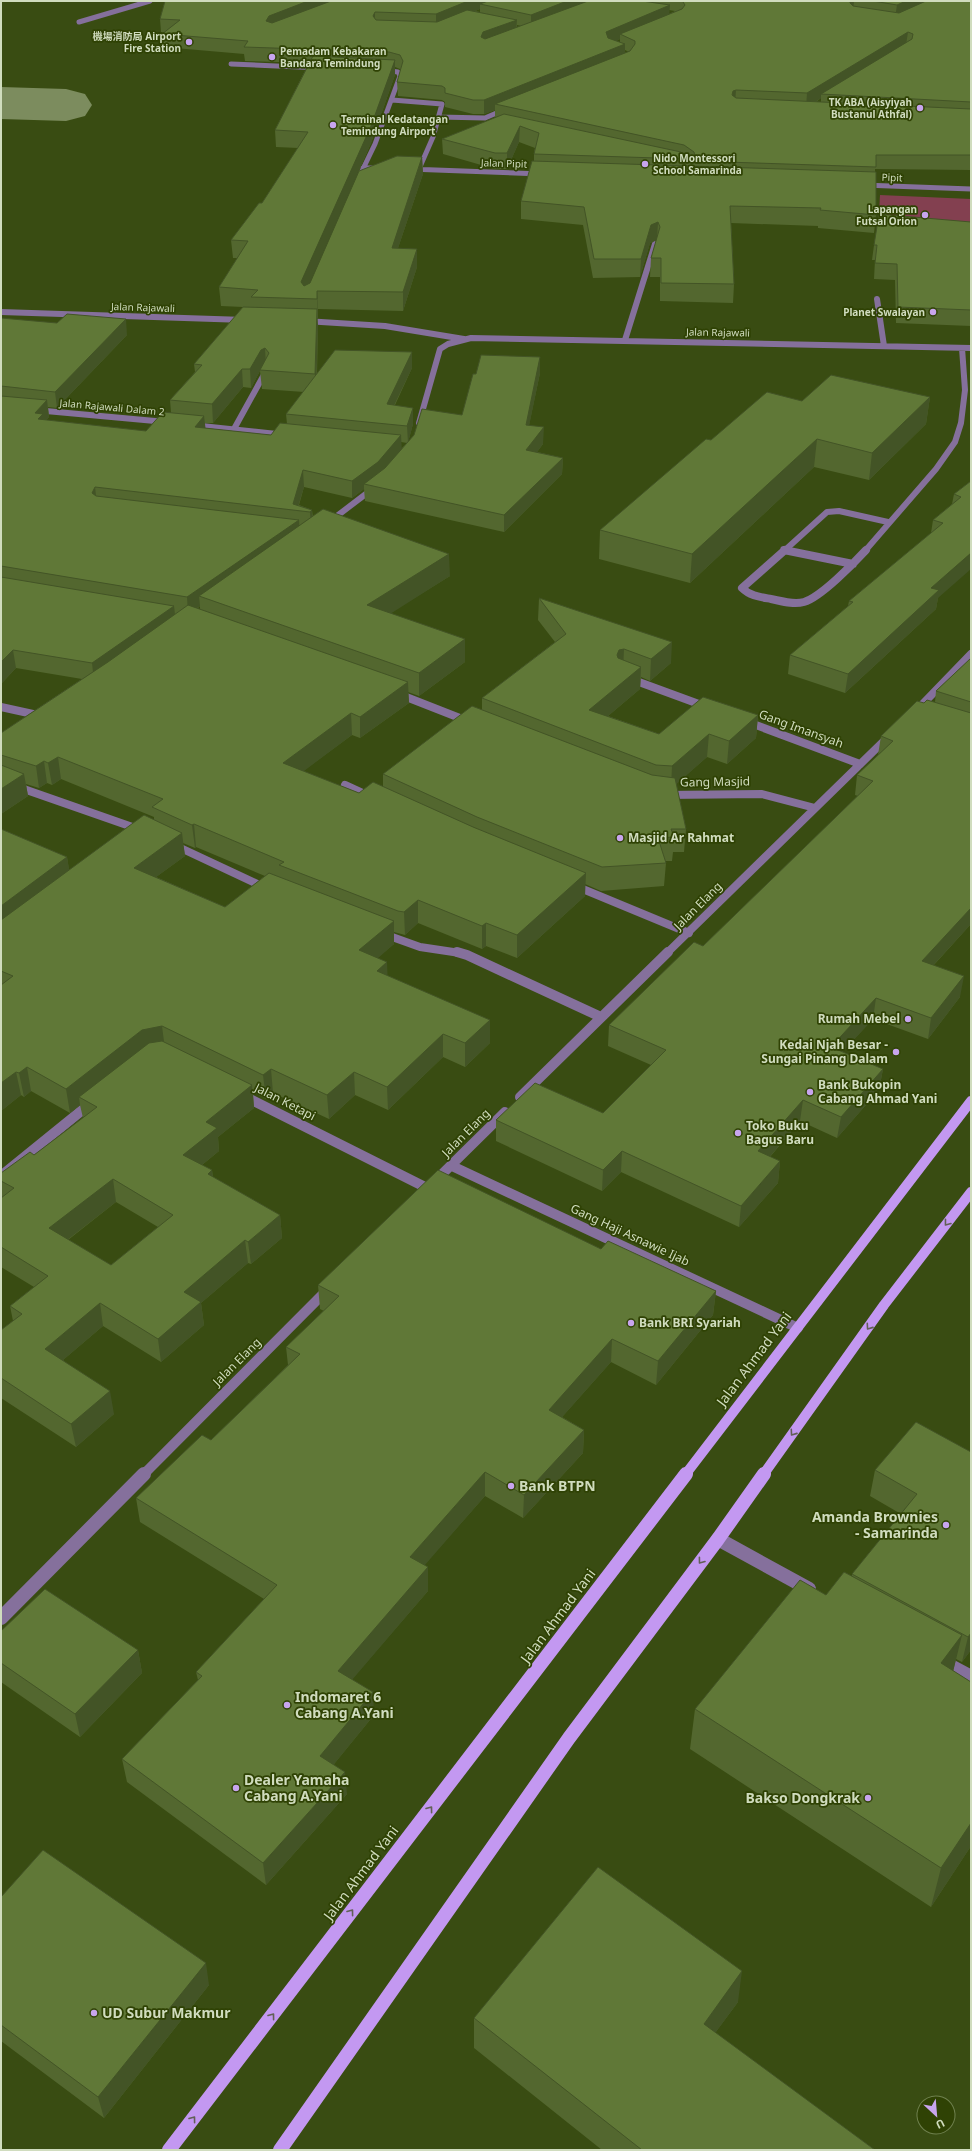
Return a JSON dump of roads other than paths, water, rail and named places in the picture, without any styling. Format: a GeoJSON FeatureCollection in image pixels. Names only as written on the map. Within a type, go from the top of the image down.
{"type":"FeatureCollection","features":[{"type":"Feature","properties":{"kind":"main road","name":"Jalan Ahmad Yani"},"geometry":{"type":"LineString","coordinates":[[169,2150],[971,1101]]}},
{"type":"Feature","properties":{"kind":"main road"},"geometry":{"type":"LineString","coordinates":[[280,2150],[569,1738],[718,1539],[884,1305],[971,1192]]}},
{"type":"Feature","properties":{"kind":"street"},"geometry":{"type":"LineString","coordinates":[[79,22],[150,1]]}},
{"type":"Feature","properties":{"kind":"street"},"geometry":{"type":"LineString","coordinates":[[231,64],[326,68]]}},
{"type":"Feature","properties":{"kind":"street"},"geometry":{"type":"LineString","coordinates":[[357,183],[375,144],[400,76],[398,72],[373,70]]}},
{"type":"Feature","properties":{"kind":"street"},"geometry":{"type":"LineString","coordinates":[[392,100],[439,102],[442,104],[426,155],[418,169]]}},
{"type":"Feature","properties":{"kind":"street"},"geometry":{"type":"LineString","coordinates":[[439,117],[485,118],[510,107]]}},
{"type":"Feature","properties":{"kind":"street"},"geometry":{"type":"LineString","coordinates":[[485,118],[490,122]]}},
{"type":"Feature","properties":{"kind":"street"},"geometry":{"type":"LineString","coordinates":[[363,168],[387,168]]}},
{"type":"Feature","properties":{"kind":"street","name":"Jalan Pipit"},"geometry":{"type":"LineString","coordinates":[[403,169],[546,174]]}},
{"type":"Feature","properties":{"kind":"street","name":"Pipit"},"geometry":{"type":"LineString","coordinates":[[859,185],[971,189]]}},
{"type":"Feature","properties":{"kind":"street"},"geometry":{"type":"LineString","coordinates":[[625,340],[655,244]]}},
{"type":"Feature","properties":{"kind":"street"},"geometry":{"type":"LineString","coordinates":[[877,300],[884,346]]}},
{"type":"Feature","properties":{"kind":"street","name":"Jalan Rajawali"},"geometry":{"type":"LineString","coordinates":[[1,312],[252,320]]}},
{"type":"Feature","properties":{"kind":"street"},"geometry":{"type":"LineString","coordinates":[[300,321],[388,325],[418,329],[464,339]]}},
{"type":"Feature","properties":{"kind":"street","name":"Jalan Rajawali"},"geometry":{"type":"LineString","coordinates":[[464,339],[482,337],[971,348]]}},
{"type":"Feature","properties":{"kind":"street"},"geometry":{"type":"LineString","coordinates":[[416,433],[440,349],[448,344],[464,339]]}},
{"type":"Feature","properties":{"kind":"street"},"geometry":{"type":"LineString","coordinates":[[888,522],[839,511],[828,512],[742,588],[746,592],[791,603],[804,602],[813,598],[853,564],[888,522],[936,469],[955,442],[961,423],[965,390],[962,348]]}},
{"type":"Feature","properties":{"kind":"street"},"geometry":{"type":"LineString","coordinates":[[234,429],[266,371]]}},
{"type":"Feature","properties":{"kind":"street","name":"Jalan Rajawali Dalam 2"},"geometry":{"type":"LineString","coordinates":[[24,409],[172,423]]}},
{"type":"Feature","properties":{"kind":"street"},"geometry":{"type":"LineString","coordinates":[[187,424],[295,436]]}},
{"type":"Feature","properties":{"kind":"street"},"geometry":{"type":"LineString","coordinates":[[320,529],[382,482]]}},
{"type":"Feature","properties":{"kind":"street"},"geometry":{"type":"LineString","coordinates":[[784,550],[853,564]]}},
{"type":"Feature","properties":{"kind":"street","name":"Jalan Elang"},"geometry":{"type":"LineString","coordinates":[[424,1191],[452,1166],[600,1017],[689,933],[860,764],[902,724],[920,712],[971,654]]}},
{"type":"Feature","properties":{"kind":"street"},"geometry":{"type":"LineString","coordinates":[[621,676],[718,711]]}},
{"type":"Feature","properties":{"kind":"street"},"geometry":{"type":"LineString","coordinates":[[388,690],[482,726]]}},
{"type":"Feature","properties":{"kind":"street"},"geometry":{"type":"LineString","coordinates":[[1,708],[52,718],[39,726]]}},
{"type":"Feature","properties":{"kind":"street","name":"Gang Imansyah"},"geometry":{"type":"LineString","coordinates":[[733,717],[860,764]]}},
{"type":"Feature","properties":{"kind":"street"},"geometry":{"type":"LineString","coordinates":[[1,781],[149,833],[133,841]]}},
{"type":"Feature","properties":{"kind":"street"},"geometry":{"type":"LineString","coordinates":[[345,785],[381,802]]}},
{"type":"Feature","properties":{"kind":"street","name":"Gang Masjid"},"geometry":{"type":"LineString","coordinates":[[659,794],[762,794],[815,808]]}},
{"type":"Feature","properties":{"kind":"street"},"geometry":{"type":"LineString","coordinates":[[167,841],[279,893]]}},
{"type":"Feature","properties":{"kind":"street"},"geometry":{"type":"LineString","coordinates":[[564,881],[689,933]]}},
{"type":"Feature","properties":{"kind":"street"},"geometry":{"type":"LineString","coordinates":[[375,931],[420,946],[468,954],[600,1017]]}},
{"type":"Feature","properties":{"kind":"street","name":"Jalan Ketapi"},"geometry":{"type":"LineString","coordinates":[[231,1090],[424,1191]]}},
{"type":"Feature","properties":{"kind":"street"},"geometry":{"type":"LineString","coordinates":[[1,1176],[100,1096]]}},
{"type":"Feature","properties":{"kind":"street","name":"Gang Haji Asnawie Ijab"},"geometry":{"type":"LineString","coordinates":[[452,1166],[798,1328]]}},
{"type":"Feature","properties":{"kind":"street","name":"Jalan Elang"},"geometry":{"type":"LineString","coordinates":[[1,1618],[337,1279]]}},
{"type":"Feature","properties":{"kind":"street"},"geometry":{"type":"LineString","coordinates":[[718,1539],[820,1595]]}},
{"type":"Feature","properties":{"kind":"street"},"geometry":{"type":"LineString","coordinates":[[930,1654],[971,1677]]}},
{"type":"Feature","properties":{"kind":"place","name":"機場消防局 Airport Fire Station"},"geometry":{"type":"Point","coordinates":[189,42]}},
{"type":"Feature","properties":{"kind":"place","name":"Pemadam Kebakaran Bandara Temindung"},"geometry":{"type":"Point","coordinates":[272,57]}},
{"type":"Feature","properties":{"kind":"place","name":"TK ABA (Aisyiyah Bustanul Athfal)"},"geometry":{"type":"Point","coordinates":[920,108]}},
{"type":"Feature","properties":{"kind":"place","name":"Terminal Kedatangan Temindung Airport"},"geometry":{"type":"Point","coordinates":[333,125]}},
{"type":"Feature","properties":{"kind":"place","name":"Nido Montessori School Samarinda"},"geometry":{"type":"Point","coordinates":[645,164]}},
{"type":"Feature","properties":{"kind":"place","name":"Lapangan Futsal Orion"},"geometry":{"type":"Point","coordinates":[925,215]}},
{"type":"Feature","properties":{"kind":"place","name":"Planet Swalayan"},"geometry":{"type":"Point","coordinates":[933,312]}},
{"type":"Feature","properties":{"kind":"place","name":"Masjid Ar Rahmat"},"geometry":{"type":"Point","coordinates":[620,838]}},
{"type":"Feature","properties":{"kind":"place","name":"Rumah Mebel"},"geometry":{"type":"Point","coordinates":[908,1019]}},
{"type":"Feature","properties":{"kind":"place","name":"Kedai Njah Besar - Sungai Pinang Dalam"},"geometry":{"type":"Point","coordinates":[896,1052]}},
{"type":"Feature","properties":{"kind":"place","name":"Bank Bukopin Cabang Ahmad Yani"},"geometry":{"type":"Point","coordinates":[810,1092]}},
{"type":"Feature","properties":{"kind":"place","name":"Toko Buku Bagus Baru"},"geometry":{"type":"Point","coordinates":[738,1133]}},
{"type":"Feature","properties":{"kind":"place","name":"Bank BRI Syariah"},"geometry":{"type":"Point","coordinates":[631,1323]}},
{"type":"Feature","properties":{"kind":"place","name":"Bank BTPN"},"geometry":{"type":"Point","coordinates":[511,1486]}},
{"type":"Feature","properties":{"kind":"place","name":"Amanda Brownies - Samarinda"},"geometry":{"type":"Point","coordinates":[946,1525]}},
{"type":"Feature","properties":{"kind":"place","name":"Indomaret 6 Cabang A.Yani"},"geometry":{"type":"Point","coordinates":[287,1705]}},
{"type":"Feature","properties":{"kind":"place","name":"Dealer Yamaha Cabang A.Yani"},"geometry":{"type":"Point","coordinates":[236,1788]}},
{"type":"Feature","properties":{"kind":"place","name":"Bakso Dongkrak"},"geometry":{"type":"Point","coordinates":[868,1798]}},
{"type":"Feature","properties":{"kind":"place","name":"UD Subur Makmur"},"geometry":{"type":"Point","coordinates":[94,2013]}}]}
